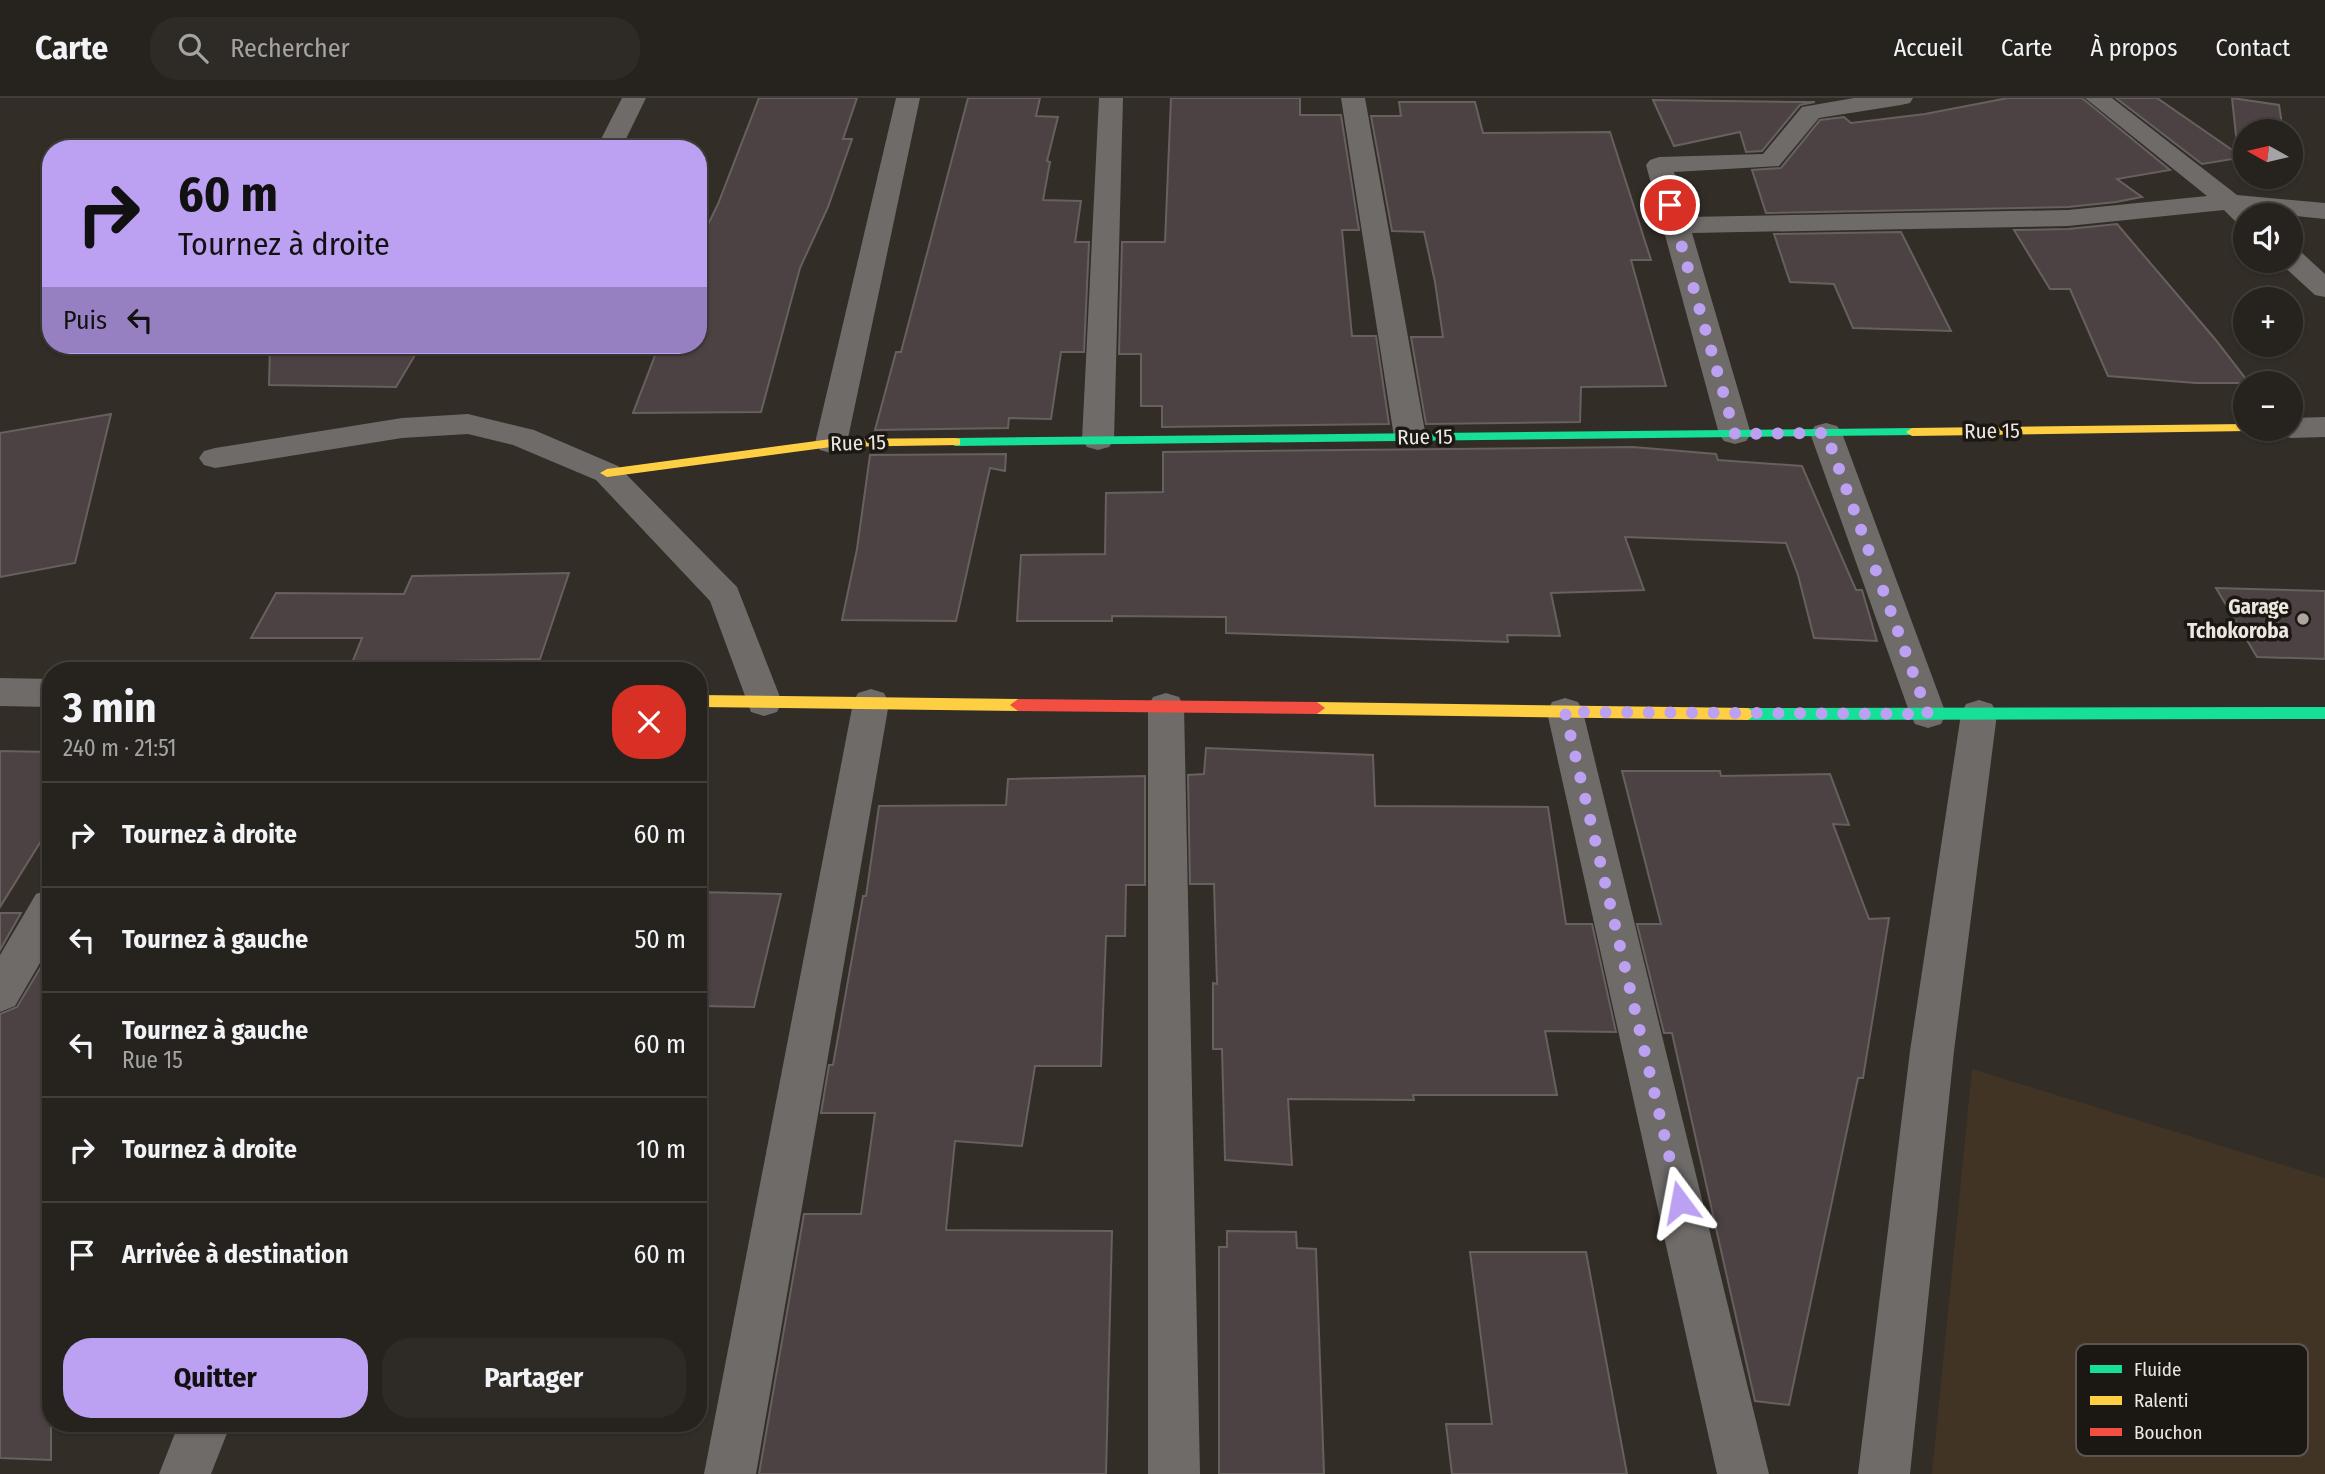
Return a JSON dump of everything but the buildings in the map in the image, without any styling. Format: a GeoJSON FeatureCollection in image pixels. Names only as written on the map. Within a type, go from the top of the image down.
{"type":"FeatureCollection","features":[{"type":"Feature","properties":{"kind":"street"},"geometry":{"type":"LineString","coordinates":[[613,140],[634,98]]}},
{"type":"Feature","properties":{"kind":"street"},"geometry":{"type":"LineString","coordinates":[[831,443],[908,98]]}},
{"type":"Feature","properties":{"kind":"street"},"geometry":{"type":"LineString","coordinates":[[1098,440],[1111,98]]}},
{"type":"Feature","properties":{"kind":"street"},"geometry":{"type":"LineString","coordinates":[[1353,98],[1410,437]]}},
{"type":"Feature","properties":{"kind":"street"},"geometry":{"type":"LineString","coordinates":[[1735,434],[1659,165],[1770,161],[1811,112],[1901,98]]}},
{"type":"Feature","properties":{"kind":"street"},"geometry":{"type":"LineString","coordinates":[[2096,98],[2233,206]]}},
{"type":"Feature","properties":{"kind":"street"},"geometry":{"type":"LineString","coordinates":[[1675,225],[2068,218],[2233,209]]}},
{"type":"Feature","properties":{"kind":"street"},"geometry":{"type":"LineString","coordinates":[[2303,210],[2325,211]]}},
{"type":"Feature","properties":{"kind":"street"},"geometry":{"type":"LineString","coordinates":[[2303,269],[2325,289]]}},
{"type":"Feature","properties":{"kind":"street"},"geometry":{"type":"LineString","coordinates":[[215,458],[402,428],[468,424],[523,437],[607,473],[725,596],[764,702]]}},
{"type":"Feature","properties":{"kind":"street"},"geometry":{"type":"LineString","coordinates":[[2303,428],[2325,427]]}},
{"type":"Feature","properties":{"kind":"street","name":"Rue 15"},"geometry":{"type":"LineString","coordinates":[[607,473],[831,443],[2233,428]]}},
{"type":"Feature","properties":{"kind":"street"},"geometry":{"type":"LineString","coordinates":[[1826,433],[1928,714]]}},
{"type":"Feature","properties":{"kind":"street"},"geometry":{"type":"LineString","coordinates":[[0,692],[42,693]]}},
{"type":"Feature","properties":{"kind":"street"},"geometry":{"type":"LineString","coordinates":[[707,701],[1565,712],[2325,713]]}},
{"type":"Feature","properties":{"kind":"street"},"geometry":{"type":"LineString","coordinates":[[730,1474],[871,704]]}},
{"type":"Feature","properties":{"kind":"street"},"geometry":{"type":"LineString","coordinates":[[1166,707],[1174,1474]]}},
{"type":"Feature","properties":{"kind":"street"},"geometry":{"type":"LineString","coordinates":[[1565,712],[1743,1474]]}},
{"type":"Feature","properties":{"kind":"street"},"geometry":{"type":"LineString","coordinates":[[1884,1474],[1932,1051],[1979,714]]}},
{"type":"Feature","properties":{"kind":"street"},"geometry":{"type":"LineString","coordinates":[[0,993],[42,921]]}},
{"type":"Feature","properties":{"kind":"street"},"geometry":{"type":"LineString","coordinates":[[185,1474],[201,1432]]}},
{"type":"Feature","properties":{"kind":"shaded area"},"geometry":{"type":"Polygon","coordinates":[[[1972,1069],[2325,1178],[2325,1474],[1932,1474],[1972,1069]]]}},
{"type":"Feature","properties":{"kind":"traffic: fast"},"geometry":{"type":"LineString","coordinates":[[955,442],[1912,432]]}},
{"type":"Feature","properties":{"kind":"traffic: fast"},"geometry":{"type":"LineString","coordinates":[[1748,714],[2325,713]]}},
{"type":"Feature","properties":{"kind":"traffic: slow"},"geometry":{"type":"LineString","coordinates":[[1912,432],[2233,428]]}},
{"type":"Feature","properties":{"kind":"traffic: slow"},"geometry":{"type":"LineString","coordinates":[[607,473],[831,443],[955,442]]}},
{"type":"Feature","properties":{"kind":"traffic: slow"},"geometry":{"type":"LineString","coordinates":[[707,701],[1018,705]]}},
{"type":"Feature","properties":{"kind":"traffic: slow"},"geometry":{"type":"LineString","coordinates":[[1317,708],[1748,714]]}},
{"type":"Feature","properties":{"kind":"traffic: jam"},"geometry":{"type":"LineString","coordinates":[[1018,705],[1317,708]]}},
{"type":"Feature","properties":{"kind":"place","name":"Garage Tchokoroba"},"geometry":{"type":"Point","coordinates":[2303,619]}},
{"type":"Feature","properties":{"kind":"route"},"geometry":{"type":"LineString","coordinates":[[1670,205],[1735,434],[1826,433],[1928,714],[1565,712],[1680,1202]]}}]}
